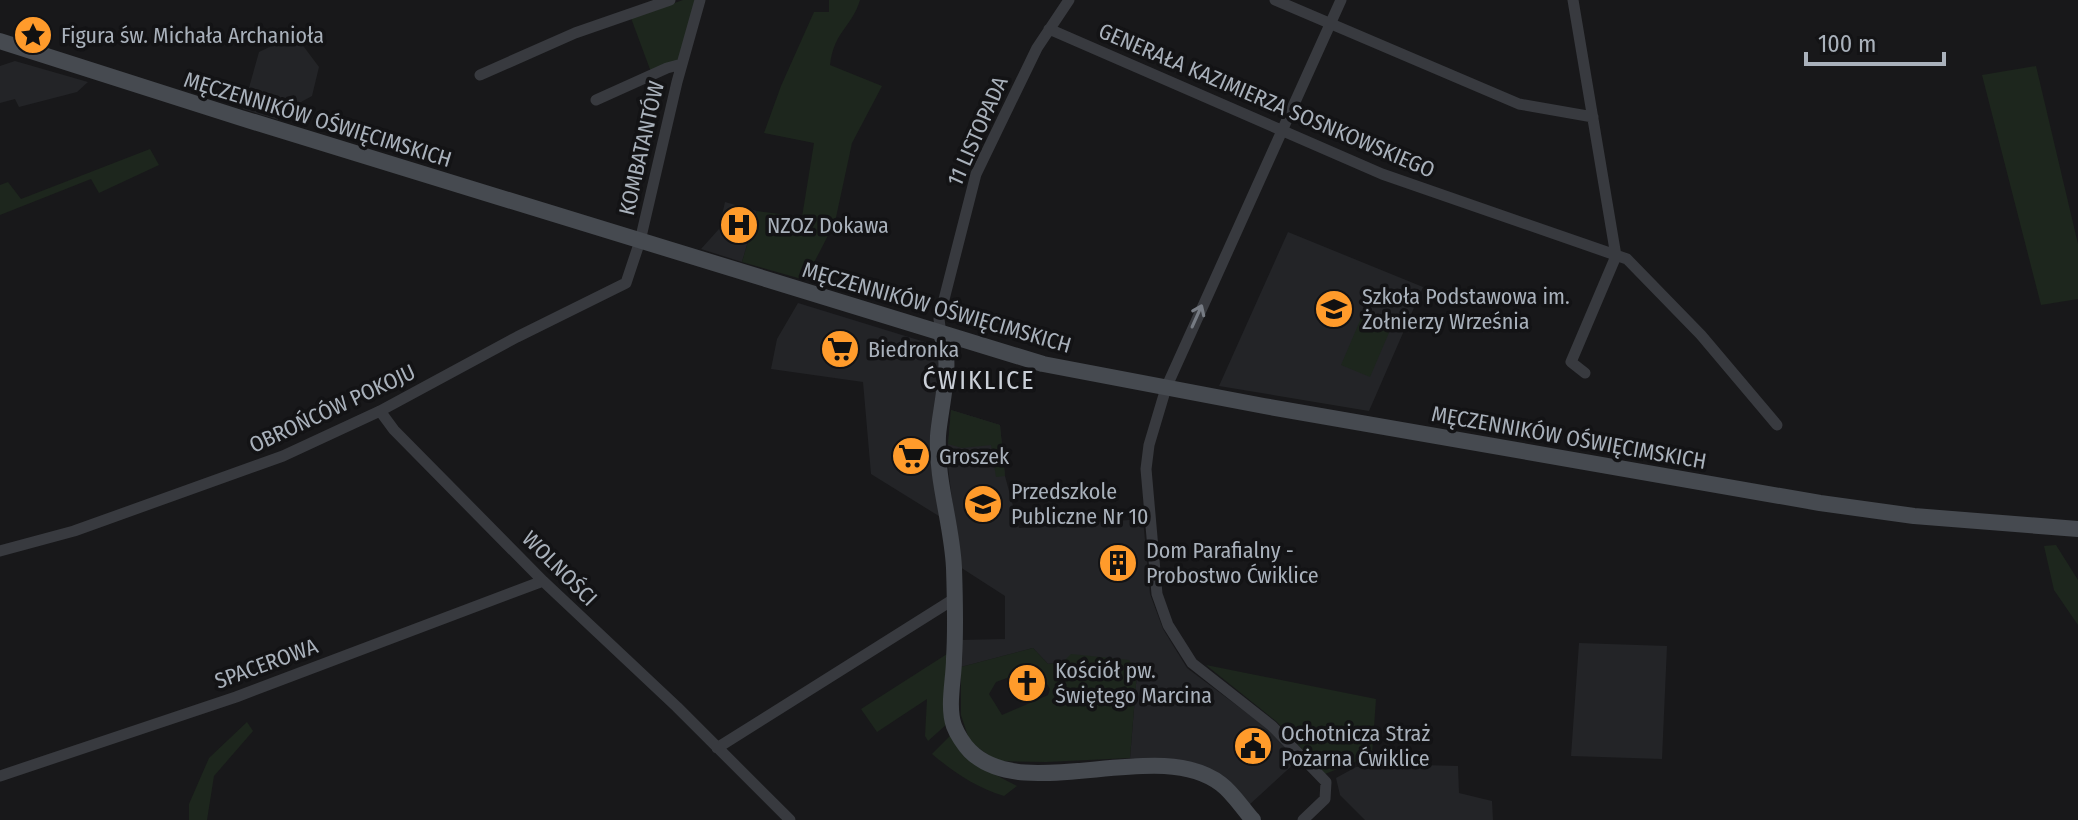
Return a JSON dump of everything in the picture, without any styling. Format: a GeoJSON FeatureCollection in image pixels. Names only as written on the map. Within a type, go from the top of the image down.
{"type":"FeatureCollection","features":[{"type":"Feature","properties":{"kind":"main road","name":"MĘCZENNIKÓW OŚWIĘCIMSKICH"},"geometry":{"type":"LineString","coordinates":[[0,41],[941,335],[1043,364],[1820,503],[1914,516],[2078,529]]}},
{"type":"Feature","properties":{"kind":"main road"},"geometry":{"type":"LineString","coordinates":[[941,335],[947,352],[938,437],[952,543],[952,710],[954,726],[966,746],[980,761],[998,770],[1029,773],[1167,766],[1199,773],[1220,783],[1253,820]]}},
{"type":"Feature","properties":{"kind":"street"},"geometry":{"type":"LineString","coordinates":[[480,75],[575,33],[670,0]]}},
{"type":"Feature","properties":{"kind":"street","name":"KOMBATANTÓW"},"geometry":{"type":"LineString","coordinates":[[640,241],[700,0]]}},
{"type":"Feature","properties":{"kind":"street","name":"11 LISTOPADA"},"geometry":{"type":"LineString","coordinates":[[941,335],[939,319],[976,174],[1008,105],[1049,29],[1069,0]]}},
{"type":"Feature","properties":{"kind":"street"},"geometry":{"type":"LineString","coordinates":[[1275,0],[1519,104],[1593,117]]}},
{"type":"Feature","properties":{"kind":"street"},"geometry":{"type":"LineString","coordinates":[[1303,820],[1325,799],[1326,782],[1272,726],[1192,663],[1168,625],[1157,594],[1146,469],[1149,445],[1166,388],[1341,0]]}},
{"type":"Feature","properties":{"kind":"street"},"geometry":{"type":"LineString","coordinates":[[1560,0],[1573,4],[1616,256],[1571,362],[1585,373]]}},
{"type":"Feature","properties":{"kind":"street","name":"GENERAŁA KAZIMIERZA SOSNKOWSKIEGO"},"geometry":{"type":"LineString","coordinates":[[1049,29],[1279,132],[1382,174],[1627,259],[1701,335],[1777,425]]}},
{"type":"Feature","properties":{"kind":"street","name":"KOMBATANTÓW"},"geometry":{"type":"LineString","coordinates":[[596,100],[682,64]]}},
{"type":"Feature","properties":{"kind":"street","name":"OBROŃCÓW POKOJU"},"geometry":{"type":"LineString","coordinates":[[0,551],[74,531],[192,490],[283,456],[380,411],[517,337],[621,286],[630,277],[640,241]]}},
{"type":"Feature","properties":{"kind":"street","name":"WOLNOŚCI"},"geometry":{"type":"LineString","coordinates":[[380,411],[394,430],[543,581],[790,820]]}},
{"type":"Feature","properties":{"kind":"street","name":"SPACEROWA"},"geometry":{"type":"LineString","coordinates":[[0,776],[236,697],[543,581]]}},
{"type":"Feature","properties":{"kind":"street"},"geometry":{"type":"LineString","coordinates":[[717,748],[954,599]]}},
{"type":"Feature","properties":{"kind":"shaded area"},"geometry":{"type":"Polygon","coordinates":[[[683,0],[695,0],[680,62],[651,72],[631,18],[683,0]]]}},
{"type":"Feature","properties":{"kind":"shaded area"},"geometry":{"type":"Polygon","coordinates":[[[829,0],[860,0],[835,44],[830,65],[882,86],[852,143],[835,222],[805,280],[742,262],[757,211],[802,217],[814,143],[764,133],[814,12],[829,12],[829,0]]]}},
{"type":"Feature","properties":{"kind":"shaded area"},"geometry":{"type":"Polygon","coordinates":[[[286,39],[301,43],[319,67],[312,96],[279,114],[278,120],[243,109],[259,52],[286,39]]]}},
{"type":"Feature","properties":{"kind":"shaded area"},"geometry":{"type":"Polygon","coordinates":[[[15,61],[88,82],[77,92],[19,107],[15,99],[0,103],[0,66],[15,61]]]}},
{"type":"Feature","properties":{"kind":"shaded area"},"geometry":{"type":"Polygon","coordinates":[[[2036,66],[2078,244],[2078,299],[2041,305],[1982,75],[2036,66]]]}},
{"type":"Feature","properties":{"kind":"shaded area"},"geometry":{"type":"Polygon","coordinates":[[[150,149],[159,165],[99,193],[91,179],[0,215],[0,185],[8,182],[21,199],[150,149]]]}},
{"type":"Feature","properties":{"kind":"shaded area"},"geometry":{"type":"Polygon","coordinates":[[[725,202],[757,211],[742,262],[701,249],[719,229],[725,202]]]}},
{"type":"Feature","properties":{"kind":"shaded area","name":"Szkoła Podstawowa im. Żołnierzy Września"},"geometry":{"type":"Polygon","coordinates":[[[1288,232],[1423,287],[1369,411],[1219,386],[1288,232]]]}},
{"type":"Feature","properties":{"kind":"shaded area"},"geometry":{"type":"Polygon","coordinates":[[[798,303],[941,347],[932,436],[942,518],[871,474],[863,382],[771,369],[777,339],[798,303]]]}},
{"type":"Feature","properties":{"kind":"shaded area"},"geometry":{"type":"Polygon","coordinates":[[[1362,316],[1391,328],[1370,377],[1341,365],[1362,316]]]}},
{"type":"Feature","properties":{"kind":"shaded area"},"geometry":{"type":"Polygon","coordinates":[[[951,410],[1000,425],[1005,476],[1019,528],[1143,519],[1150,594],[1163,629],[1187,668],[1267,728],[1298,760],[1249,805],[1166,759],[1130,758],[1137,672],[1063,662],[1048,664],[1033,648],[961,667],[960,640],[1005,639],[1005,596],[960,567],[947,458],[951,410]]]}},
{"type":"Feature","properties":{"kind":"shaded area"},"geometry":{"type":"Polygon","coordinates":[[[951,410],[1000,425],[1005,476],[996,477],[991,445],[962,448],[948,444],[951,410]]]}},
{"type":"Feature","properties":{"kind":"shaded area"},"geometry":{"type":"Polygon","coordinates":[[[2056,545],[2078,580],[2078,625],[2054,590],[2044,546],[2056,545]]]}},
{"type":"Feature","properties":{"kind":"shaded area"},"geometry":{"type":"Polygon","coordinates":[[[1579,643],[1667,646],[1662,759],[1571,756],[1579,643]]]}},
{"type":"Feature","properties":{"kind":"shaded area"},"geometry":{"type":"Polygon","coordinates":[[[1033,648],[1048,664],[1063,662],[1071,654],[1129,660],[1137,672],[1130,758],[997,761],[970,742],[961,715],[961,667],[1033,648]],[[1037,667],[996,682],[989,694],[1002,715],[1048,695],[1050,689],[1037,667]]]}},
{"type":"Feature","properties":{"kind":"shaded area"},"geometry":{"type":"Polygon","coordinates":[[[947,654],[948,723],[928,741],[925,736],[927,699],[877,732],[861,709],[947,654]]]}},
{"type":"Feature","properties":{"kind":"shaded area"},"geometry":{"type":"Polygon","coordinates":[[[1206,665],[1376,699],[1372,755],[1325,774],[1277,722],[1206,665]]]}},
{"type":"Feature","properties":{"kind":"shaded area"},"geometry":{"type":"Polygon","coordinates":[[[247,722],[253,731],[214,776],[207,820],[189,820],[189,804],[209,758],[247,722]]]}},
{"type":"Feature","properties":{"kind":"shaded area"},"geometry":{"type":"Polygon","coordinates":[[[953,733],[972,759],[1017,786],[1004,796],[966,779],[932,754],[953,733]]]}},
{"type":"Feature","properties":{"kind":"shaded area"},"geometry":{"type":"Polygon","coordinates":[[[1386,764],[1458,766],[1459,793],[1492,801],[1493,820],[1365,820],[1340,795],[1336,778],[1356,767],[1386,764]]]}},
{"type":"Feature","properties":{"kind":"place","name":"Figura św. Michała Archanioła"},"geometry":{"type":"Point","coordinates":[33,35]}},
{"type":"Feature","properties":{"kind":"place","name":"NZOZ Dokawa"},"geometry":{"type":"Point","coordinates":[739,225]}},
{"type":"Feature","properties":{"kind":"place","name":"Szkoła Podstawowa im. Żołnierzy Września"},"geometry":{"type":"Point","coordinates":[1334,309]}},
{"type":"Feature","properties":{"kind":"place","name":"Biedronka"},"geometry":{"type":"Point","coordinates":[840,349]}},
{"type":"Feature","properties":{"kind":"place","name":"Groszek"},"geometry":{"type":"Point","coordinates":[911,456]}},
{"type":"Feature","properties":{"kind":"place","name":"Przedszkole Publiczne Nr 10"},"geometry":{"type":"Point","coordinates":[983,504]}},
{"type":"Feature","properties":{"kind":"place","name":"Dom Parafialny - Probostwo Ćwiklice"},"geometry":{"type":"Point","coordinates":[1118,563]}},
{"type":"Feature","properties":{"kind":"place","name":"Kościół pw. Świętego Marcina"},"geometry":{"type":"Point","coordinates":[1027,683]}},
{"type":"Feature","properties":{"kind":"place","name":"Ochotnicza Straż Pożarna Ćwiklice"},"geometry":{"type":"Point","coordinates":[1253,746]}},
{"type":"Feature","properties":{"kind":"district","name":"ĆWIKLICE"},"geometry":{"type":"Point","coordinates":[979,380]}}]}
